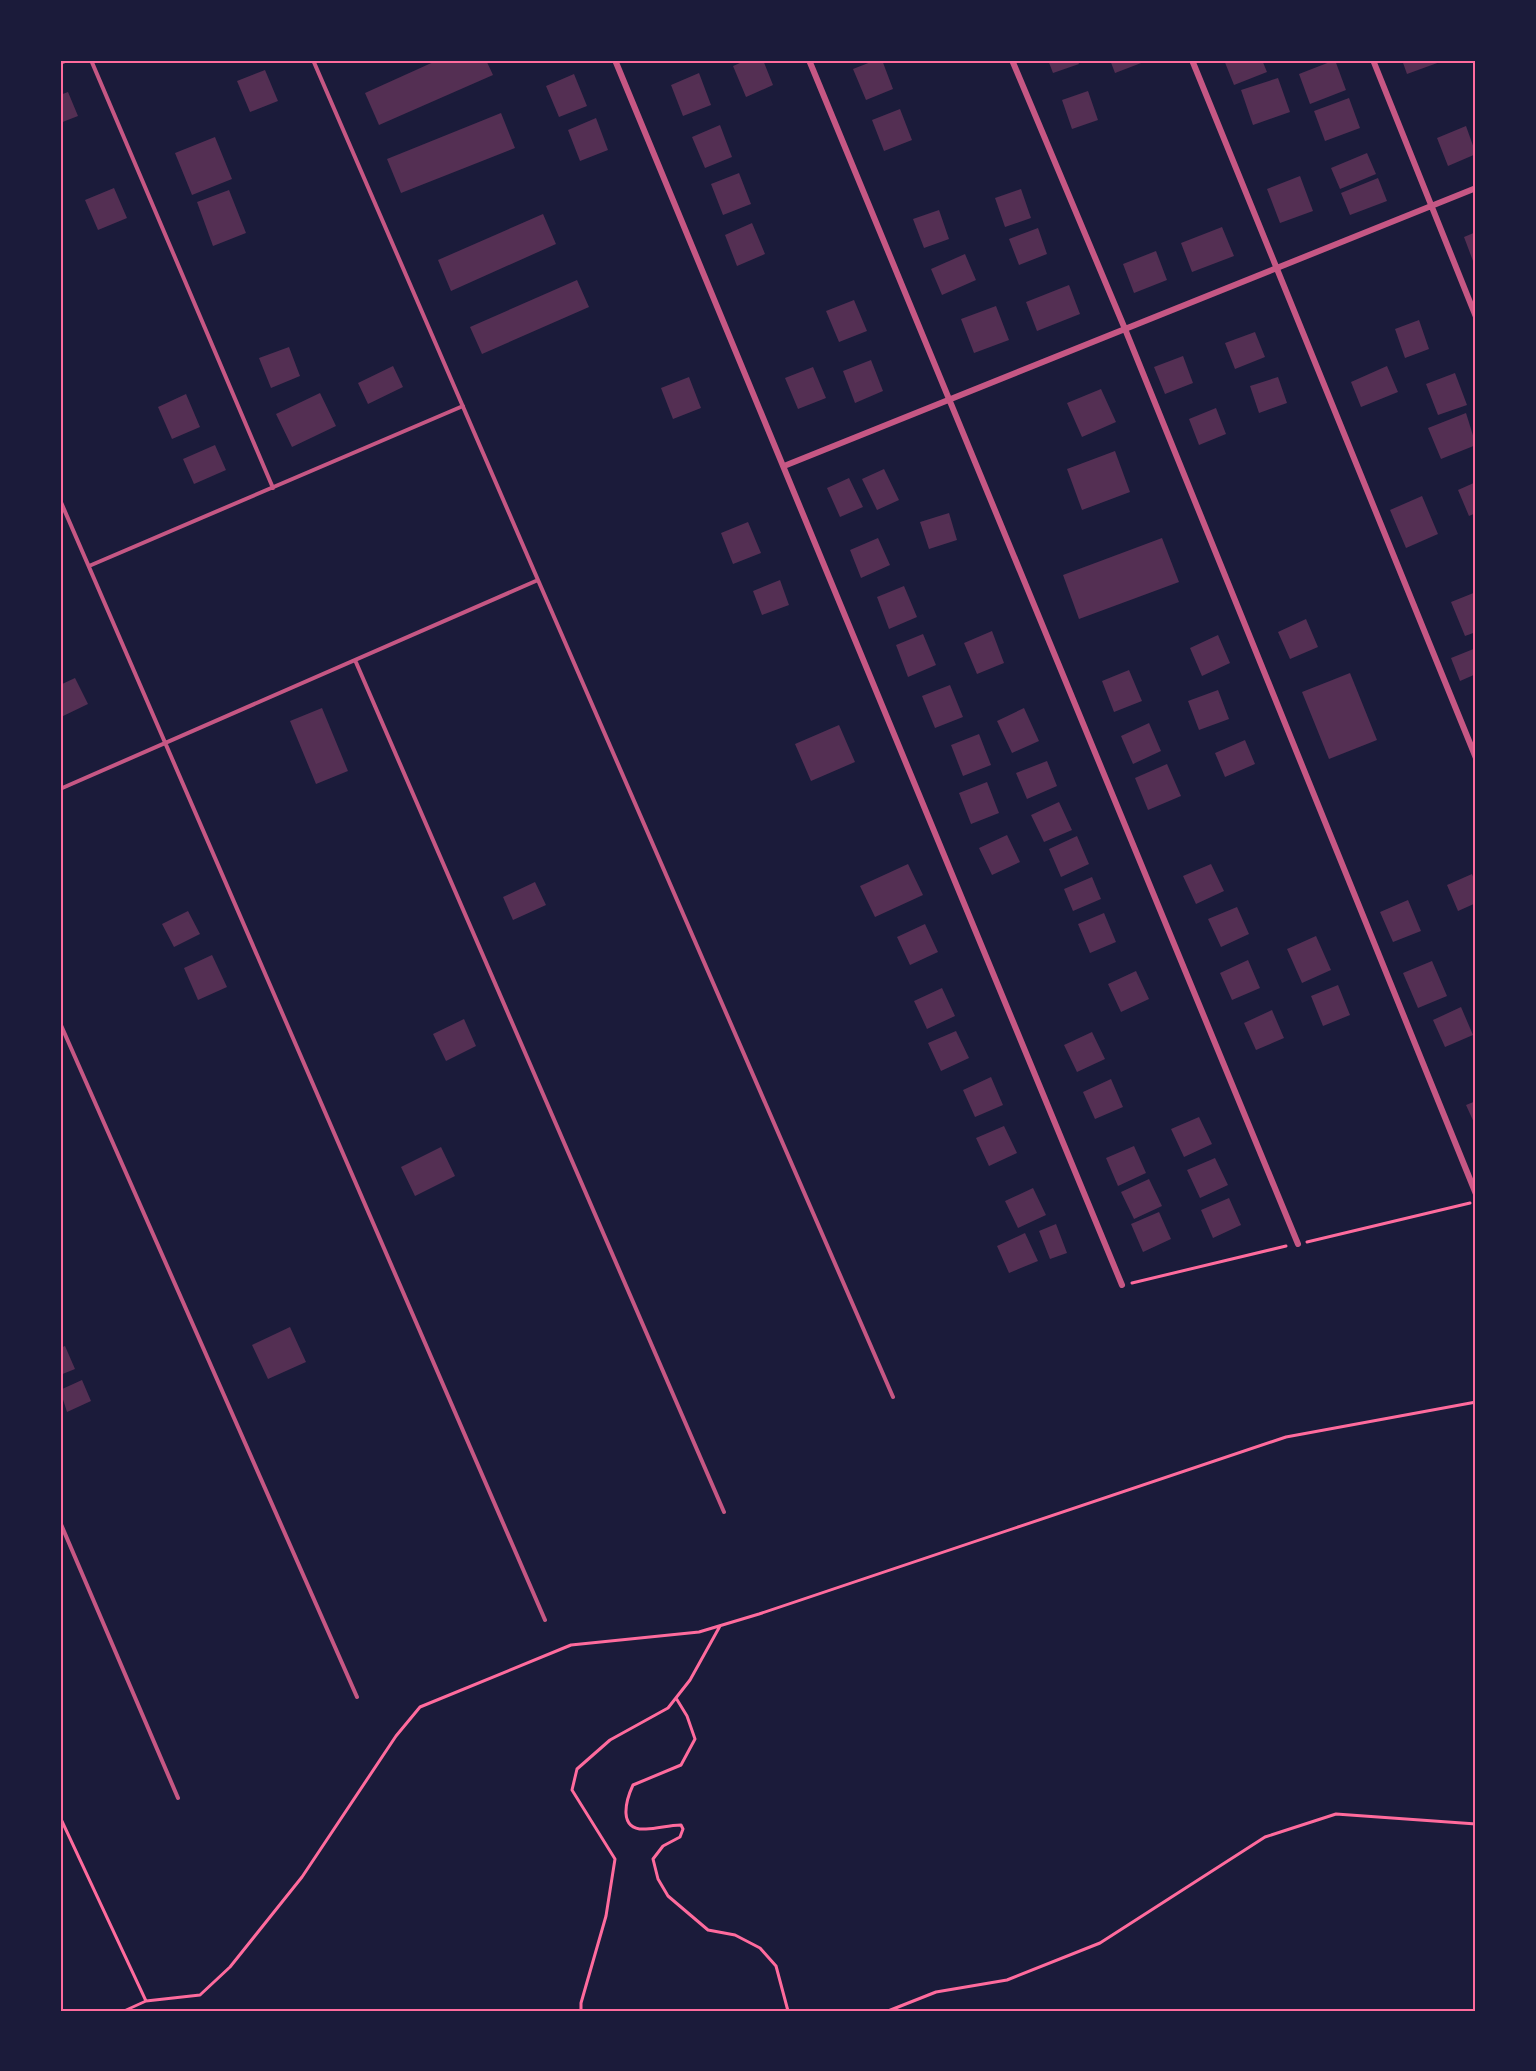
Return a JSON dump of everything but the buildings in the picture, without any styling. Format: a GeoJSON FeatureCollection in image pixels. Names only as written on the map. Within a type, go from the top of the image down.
{"type":"FeatureCollection","features":[{"type":"Feature","properties":{"kind":"street"},"geometry":{"type":"LineString","coordinates":[[615,60],[1122,1285]]}},
{"type":"Feature","properties":{"kind":"street"},"geometry":{"type":"LineString","coordinates":[[809,60],[1298,1244]]}},
{"type":"Feature","properties":{"kind":"street"},"geometry":{"type":"LineString","coordinates":[[1012,60],[1125,329],[1476,1194]]}},
{"type":"Feature","properties":{"kind":"street"},"geometry":{"type":"LineString","coordinates":[[1192,60],[1476,758]]}},
{"type":"Feature","properties":{"kind":"street"},"geometry":{"type":"LineString","coordinates":[[1372,60],[1476,317]]}},
{"type":"Feature","properties":{"kind":"street"},"geometry":{"type":"LineString","coordinates":[[784,466],[1476,188]]}},
{"type":"Feature","properties":{"kind":"lane"},"geometry":{"type":"LineString","coordinates":[[60,63],[68,60]]}},
{"type":"Feature","properties":{"kind":"lane"},"geometry":{"type":"LineString","coordinates":[[91,60],[273,488]]}},
{"type":"Feature","properties":{"kind":"lane"},"geometry":{"type":"LineString","coordinates":[[314,60],[893,1397]]}},
{"type":"Feature","properties":{"kind":"lane"},"geometry":{"type":"LineString","coordinates":[[89,566],[463,406]]}},
{"type":"Feature","properties":{"kind":"lane"},"geometry":{"type":"LineString","coordinates":[[60,500],[167,742],[545,1620]]}},
{"type":"Feature","properties":{"kind":"lane"},"geometry":{"type":"LineString","coordinates":[[60,789],[538,580]]}},
{"type":"Feature","properties":{"kind":"lane"},"geometry":{"type":"LineString","coordinates":[[355,660],[724,1512]]}},
{"type":"Feature","properties":{"kind":"lane"},"geometry":{"type":"LineString","coordinates":[[60,1023],[357,1697]]}},
{"type":"Feature","properties":{"kind":"lane"},"geometry":{"type":"LineString","coordinates":[[60,1522],[178,1798]]}},
{"type":"Feature","properties":{"kind":"path"},"geometry":{"type":"LineString","coordinates":[[124,2011],[146,2001],[200,1995],[230,1967],[303,1877],[396,1736],[420,1707],[571,1645],[699,1632],[720,1626],[1286,1437],[1476,1402]]}},
{"type":"Feature","properties":{"kind":"path"},"geometry":{"type":"LineString","coordinates":[[581,2011],[581,2002],[606,1916],[615,1859],[572,1790],[577,1769],[610,1740],[668,1708],[690,1680],[720,1626]]}},
{"type":"Feature","properties":{"kind":"path"},"geometry":{"type":"LineString","coordinates":[[676,1698],[687,1716],[695,1739],[681,1765],[633,1785],[625,1806],[626,1817],[633,1826],[641,1829],[681,1826],[683,1829],[680,1837],[663,1846],[653,1858],[658,1879],[668,1896],[708,1930],[735,1935],[760,1948],[776,1966],[788,2011]]}},
{"type":"Feature","properties":{"kind":"path"},"geometry":{"type":"LineString","coordinates":[[888,2011],[936,1992],[1007,1980],[1100,1943],[1265,1837],[1336,1814],[1476,1824]]}},
{"type":"Feature","properties":{"kind":"path"},"geometry":{"type":"LineString","coordinates":[[60,1817],[146,2001]]}}]}
